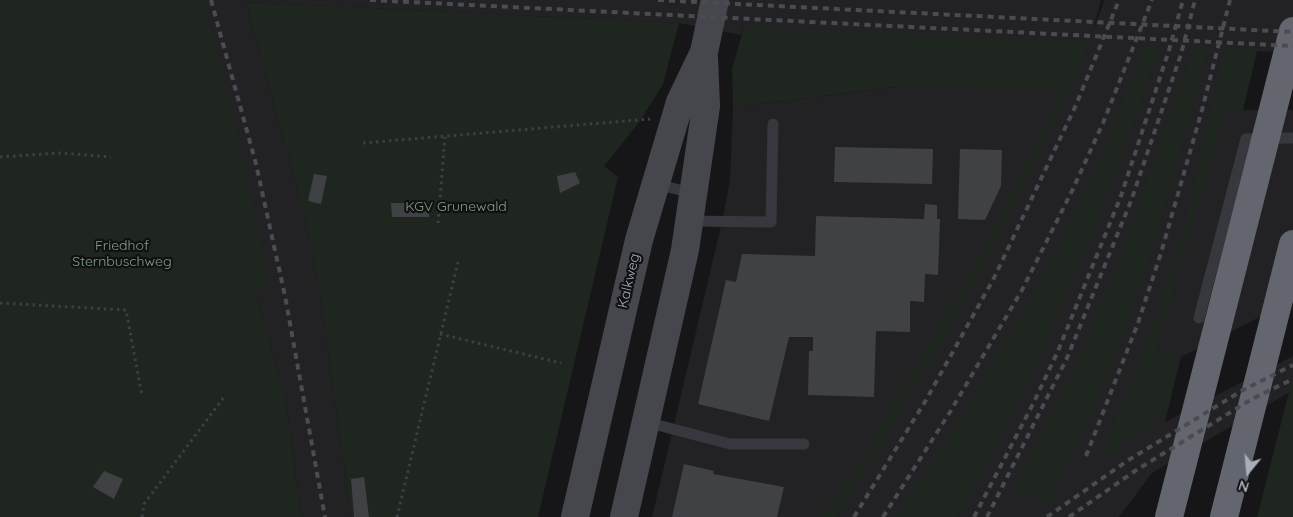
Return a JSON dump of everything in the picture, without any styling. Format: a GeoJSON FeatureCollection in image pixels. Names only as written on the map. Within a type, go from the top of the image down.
{"type":"FeatureCollection","features":[{"type":"Feature","properties":{"kind":"highway"},"geometry":{"type":"LineString","coordinates":[[1169,517],[1293,31]]}},
{"type":"Feature","properties":{"kind":"highway"},"geometry":{"type":"LineString","coordinates":[[1224,517],[1293,244]]}},
{"type":"Feature","properties":{"kind":"street","name":"Kalkweg"},"geometry":{"type":"LineString","coordinates":[[575,517],[639,240],[654,184],[680,102],[704,52],[715,0]]}},
{"type":"Feature","properties":{"kind":"street","name":"Kalkweg"},"geometry":{"type":"LineString","coordinates":[[624,517],[695,194],[706,106],[704,52]]}},
{"type":"Feature","properties":{"kind":"lane"},"geometry":{"type":"LineString","coordinates":[[690,222],[771,222],[773,124]]}},
{"type":"Feature","properties":{"kind":"lane"},"geometry":{"type":"LineString","coordinates":[[1199,318],[1246,139],[1293,138]]}},
{"type":"Feature","properties":{"kind":"lane"},"geometry":{"type":"LineString","coordinates":[[654,184],[695,194]]}},
{"type":"Feature","properties":{"kind":"lane"},"geometry":{"type":"LineString","coordinates":[[646,422],[730,444],[804,444]]}},
{"type":"Feature","properties":{"kind":"path"},"geometry":{"type":"LineString","coordinates":[[362,144],[655,119]]}},
{"type":"Feature","properties":{"kind":"path"},"geometry":{"type":"LineString","coordinates":[[438,223],[445,136]]}},
{"type":"Feature","properties":{"kind":"path"},"geometry":{"type":"LineString","coordinates":[[0,156],[60,153],[111,157]]}},
{"type":"Feature","properties":{"kind":"path"},"geometry":{"type":"LineString","coordinates":[[397,517],[458,262]]}},
{"type":"Feature","properties":{"kind":"path"},"geometry":{"type":"LineString","coordinates":[[0,303],[126,310],[142,396]]}},
{"type":"Feature","properties":{"kind":"path"},"geometry":{"type":"LineString","coordinates":[[440,334],[561,363]]}},
{"type":"Feature","properties":{"kind":"path"},"geometry":{"type":"LineString","coordinates":[[142,517],[144,504],[224,397]]}},
{"type":"Feature","properties":{"kind":"shaded area"},"geometry":{"type":"Polygon","coordinates":[[[203,0],[1101,0],[1092,33],[1105,0],[1293,0],[1293,53],[1257,51],[1243,110],[1293,110],[1293,300],[1181,357],[1165,422],[1293,356],[1293,390],[1152,473],[1119,517],[652,517],[722,222],[730,180],[733,107],[896,87],[744,27],[741,35],[679,23],[246,2],[304,213],[320,292],[351,517],[301,517],[286,401],[256,295],[203,0]]]}},
{"type":"Feature","properties":{"kind":"green space","name":"Friedhof Sternbuschweg"},"geometry":{"type":"Polygon","coordinates":[[[0,0],[203,0],[234,118],[269,280],[256,295],[286,401],[301,517],[0,517],[0,0]]]}},
{"type":"Feature","properties":{"kind":"green space","name":"KGV Grunewald"},"geometry":{"type":"Polygon","coordinates":[[[246,2],[679,23],[663,84],[640,121],[604,166],[618,177],[538,517],[351,517],[320,292],[304,213],[246,2]]]}},
{"type":"Feature","properties":{"kind":"green space"},"geometry":{"type":"Polygon","coordinates":[[[744,27],[1088,42],[1069,96],[980,276],[862,477],[836,517],[819,517],[854,471],[972,269],[1063,90],[896,87],[733,107],[732,69],[744,27]]]}},
{"type":"Feature","properties":{"kind":"green space"},"geometry":{"type":"Polygon","coordinates":[[[1144,46],[1159,47],[1108,193],[1042,351],[957,517],[895,517],[948,439],[1054,260],[1115,123],[1144,46]]]}},
{"type":"Feature","properties":{"kind":"green space"},"geometry":{"type":"Polygon","coordinates":[[[1194,48],[1208,49],[1155,241],[1112,365],[1048,503],[1013,486],[1077,363],[1126,241],[1194,48]]]}},
{"type":"Feature","properties":{"kind":"green space"},"geometry":{"type":"Polygon","coordinates":[[[1224,49],[1257,51],[1243,110],[1225,111],[1155,352],[1178,359],[1168,411],[1099,461],[1158,313],[1178,255],[1224,49]]]}},
{"type":"Feature","properties":{"kind":"green space"},"geometry":{"type":"Polygon","coordinates":[[[1293,390],[1293,517],[1257,517],[1289,392],[1293,390]]]}},
{"type":"Feature","properties":{"kind":"building"},"geometry":{"type":"Polygon","coordinates":[[[835,147],[933,149],[932,184],[834,182],[835,147]]]}},
{"type":"Feature","properties":{"kind":"building"},"geometry":{"type":"Polygon","coordinates":[[[960,149],[1002,150],[1001,186],[985,220],[958,219],[960,149]]]}},
{"type":"Feature","properties":{"kind":"building"},"geometry":{"type":"Polygon","coordinates":[[[575,172],[580,183],[560,193],[557,176],[575,172]]]}},
{"type":"Feature","properties":{"kind":"building"},"geometry":{"type":"Polygon","coordinates":[[[314,174],[327,176],[321,204],[308,201],[314,174]]]}},
{"type":"Feature","properties":{"kind":"building"},"geometry":{"type":"Polygon","coordinates":[[[391,203],[429,203],[429,217],[392,217],[391,203]]]}},
{"type":"Feature","properties":{"kind":"building"},"geometry":{"type":"Polygon","coordinates":[[[925,204],[937,205],[937,219],[940,219],[938,275],[925,274],[924,302],[910,301],[910,332],[876,331],[874,397],[808,395],[809,351],[813,351],[813,337],[789,337],[769,421],[698,404],[726,280],[736,282],[742,254],[815,256],[816,216],[924,219],[925,204]]]}},
{"type":"Feature","properties":{"kind":"building"},"geometry":{"type":"Polygon","coordinates":[[[684,464],[714,471],[713,474],[784,487],[777,517],[672,517],[684,464]]]}},
{"type":"Feature","properties":{"kind":"building"},"geometry":{"type":"Polygon","coordinates":[[[104,471],[123,479],[114,499],[93,487],[104,471]]]}},
{"type":"Feature","properties":{"kind":"building"},"geometry":{"type":"Polygon","coordinates":[[[364,477],[369,517],[354,517],[351,479],[364,477]]]}},
{"type":"Feature","properties":{"kind":"railway"},"geometry":{"type":"LineString","coordinates":[[211,0],[256,164],[285,296],[325,517]]}},
{"type":"Feature","properties":{"kind":"railway"},"geometry":{"type":"LineString","coordinates":[[370,0],[1293,46]]}},
{"type":"Feature","properties":{"kind":"railway"},"geometry":{"type":"LineString","coordinates":[[658,0],[1293,32]]}},
{"type":"Feature","properties":{"kind":"railway"},"geometry":{"type":"LineString","coordinates":[[854,517],[926,400],[994,278],[1076,105],[1119,0]]}},
{"type":"Feature","properties":{"kind":"railway"},"geometry":{"type":"LineString","coordinates":[[883,517],[950,412],[1022,290],[1072,191],[1103,123],[1152,0]]}},
{"type":"Feature","properties":{"kind":"railway"},"geometry":{"type":"LineString","coordinates":[[974,517],[1034,402],[1058,351],[1121,196],[1169,50],[1183,0]]}},
{"type":"Feature","properties":{"kind":"railway"},"geometry":{"type":"LineString","coordinates":[[987,517],[1067,358],[1131,201],[1181,54],[1195,0]]}},
{"type":"Feature","properties":{"kind":"railway"},"geometry":{"type":"LineString","coordinates":[[1086,456],[1138,323],[1161,253],[1202,110],[1230,0]]}},
{"type":"Feature","properties":{"kind":"railway"},"geometry":{"type":"LineString","coordinates":[[1047,517],[1127,461],[1243,390],[1293,365]]}},
{"type":"Feature","properties":{"kind":"railway"},"geometry":{"type":"LineString","coordinates":[[1069,517],[1135,471],[1252,399],[1293,379]]}}]}
